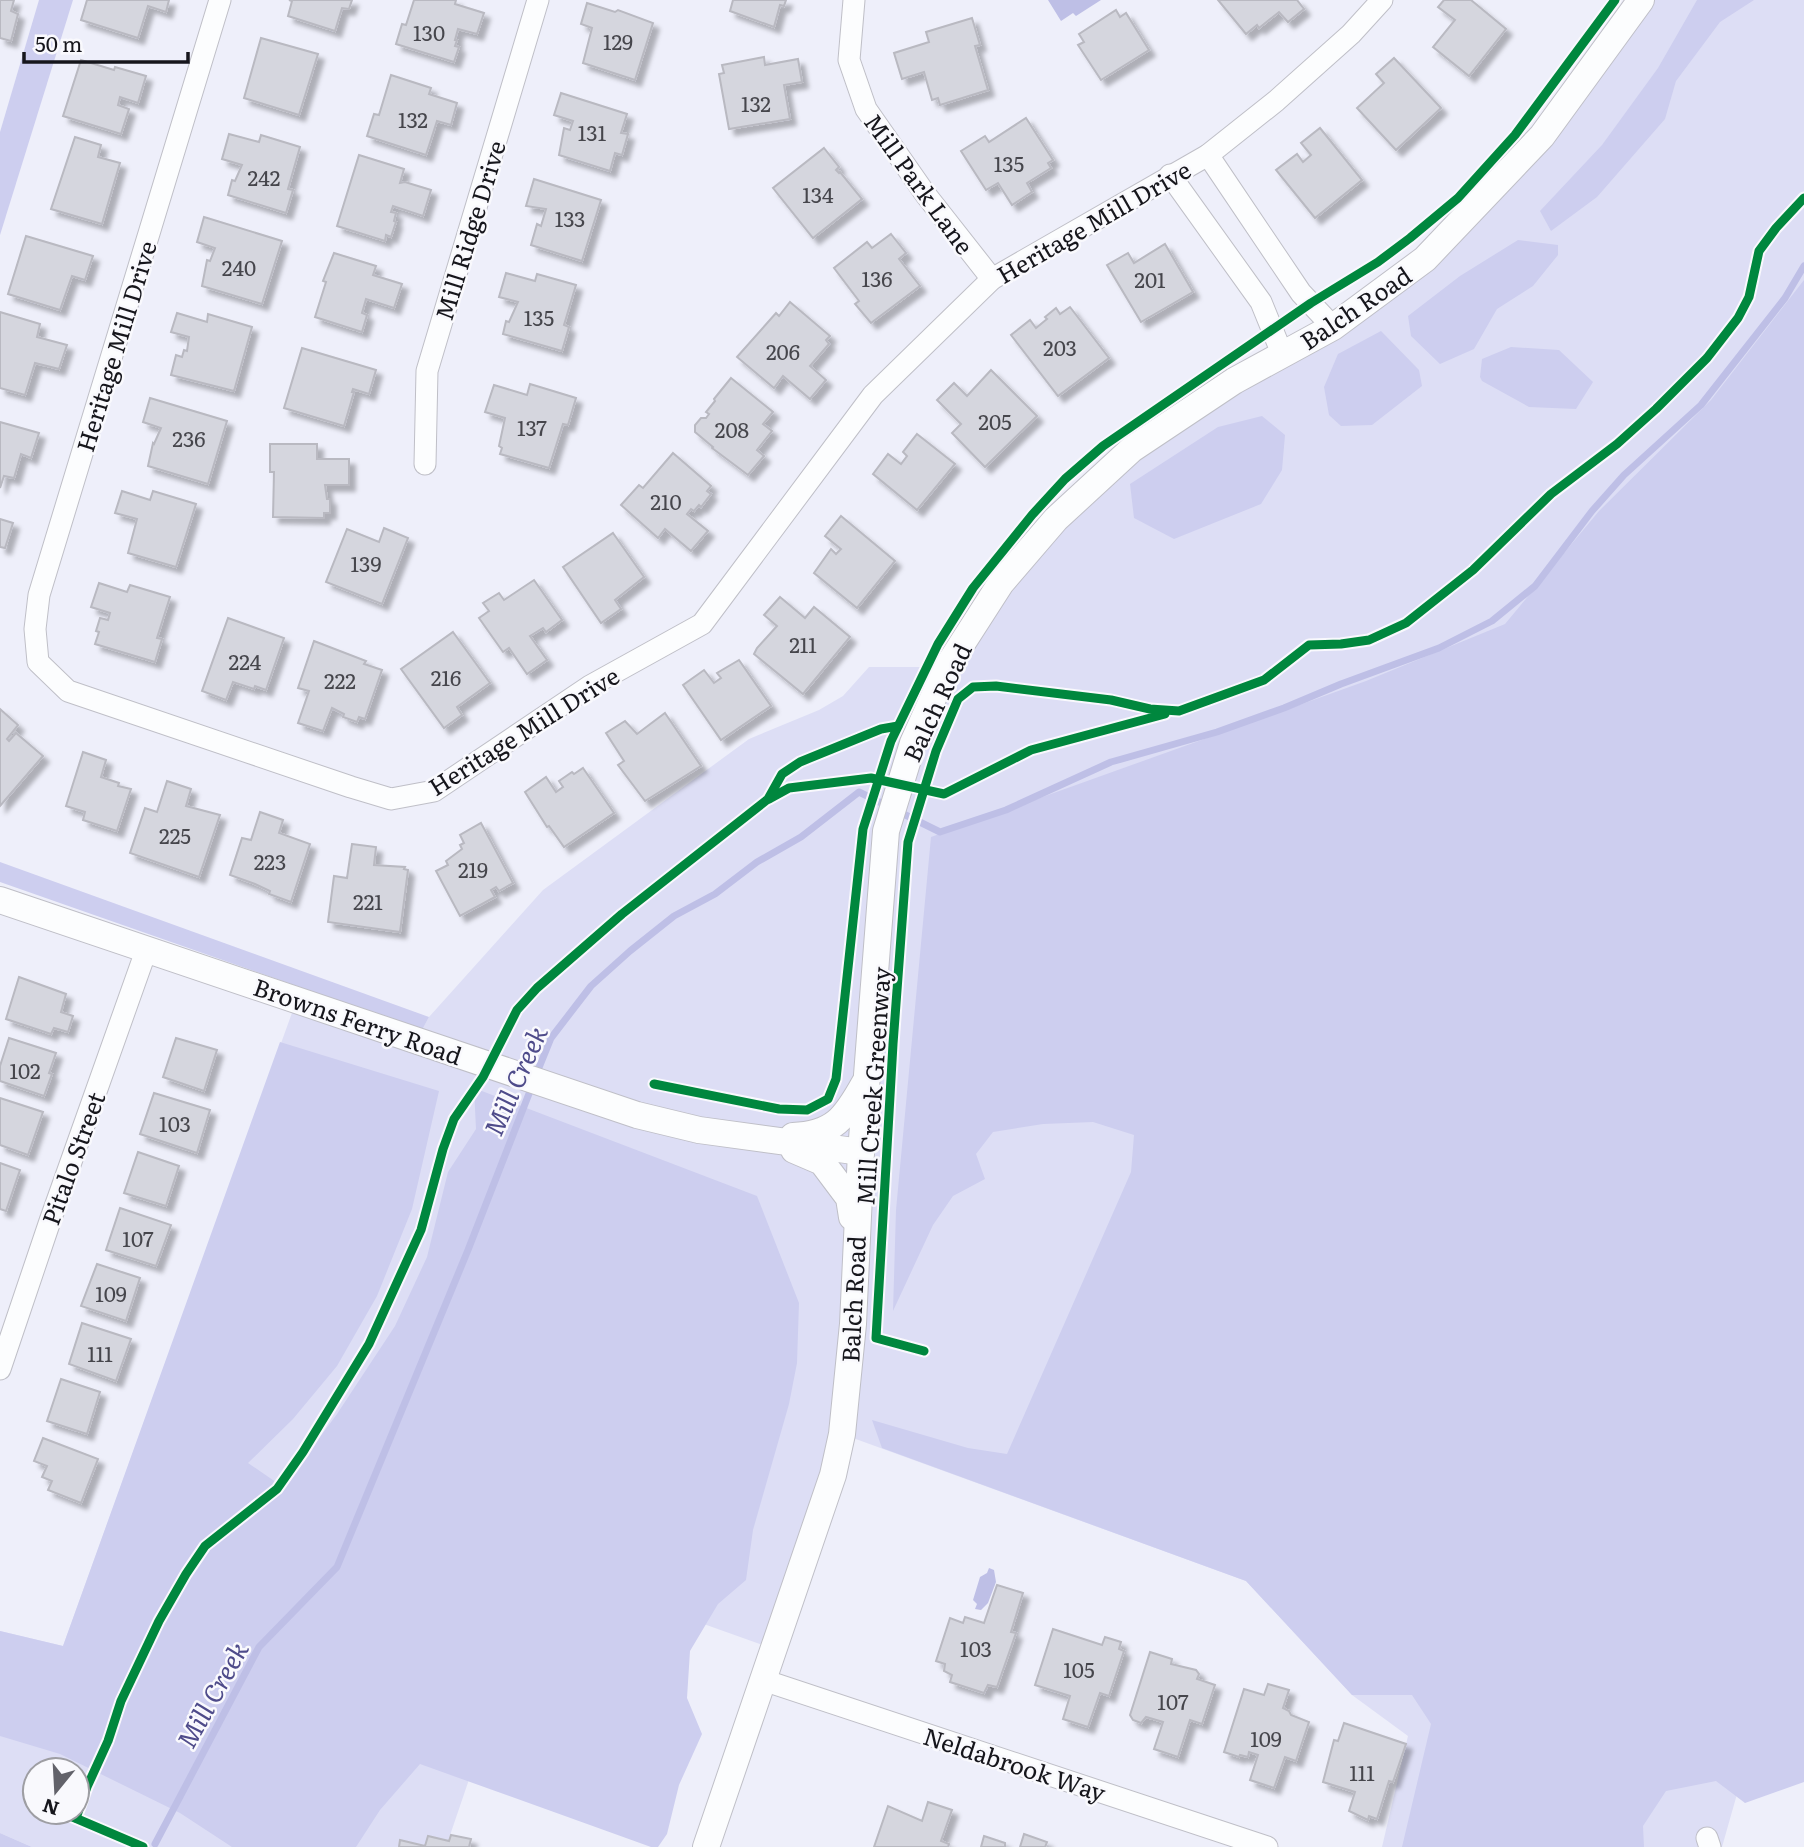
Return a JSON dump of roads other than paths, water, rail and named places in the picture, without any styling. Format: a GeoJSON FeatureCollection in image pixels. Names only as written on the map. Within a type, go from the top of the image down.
{"type":"FeatureCollection","features":[{"type":"Feature","properties":{"kind":"street","name":"Heritage Mill Drive"},"geometry":{"type":"LineString","coordinates":[[220,0],[39,595],[35,629],[38,662],[68,691],[391,799],[434,791],[590,687],[702,624],[873,395],[992,279],[1208,155],[1276,101],[1351,34],[1382,0]]}},
{"type":"Feature","properties":{"kind":"street","name":"Mill Ridge Drive"},"geometry":{"type":"LineString","coordinates":[[425,464],[427,371],[538,0]]}},
{"type":"Feature","properties":{"kind":"street","name":"Mill Park Lane"},"geometry":{"type":"LineString","coordinates":[[853,0],[849,61],[866,109],[926,194],[992,279]]}},
{"type":"Feature","properties":{"kind":"street","name":"Balch Road"},"geometry":{"type":"LineString","coordinates":[[706,1847],[833,1475],[839,1447],[852,1324],[861,1152],[886,831],[913,743],[947,667],[994,593],[1056,519],[1132,449],[1234,381],[1334,327],[1425,259],[1542,136],[1641,0]]}},
{"type":"Feature","properties":{"kind":"street"},"geometry":{"type":"LineString","coordinates":[[1208,155],[1301,293],[1334,327]]}},
{"type":"Feature","properties":{"kind":"street"},"geometry":{"type":"LineString","coordinates":[[1170,175],[1261,302],[1283,356]]}},
{"type":"Feature","properties":{"kind":"street","name":"Browns Ferry Road"},"geometry":{"type":"LineString","coordinates":[[0,900],[637,1115],[699,1130],[861,1152]]}},
{"type":"Feature","properties":{"kind":"street","name":"Pitalo Street"},"geometry":{"type":"LineString","coordinates":[[0,1369],[147,948]]}},
{"type":"Feature","properties":{"kind":"street","name":"Browns Ferry Road"},"geometry":{"type":"LineString","coordinates":[[760,1137],[811,1135],[834,1126],[849,1111],[867,1079]]}},
{"type":"Feature","properties":{"kind":"street","name":"Browns Ferry Road"},"geometry":{"type":"LineString","coordinates":[[760,1137],[822,1162],[849,1198],[856,1242]]}},
{"type":"Feature","properties":{"kind":"street","name":"Neldabrook Way"},"geometry":{"type":"LineString","coordinates":[[763,1680],[1267,1847]]}},
{"type":"Feature","properties":{"kind":"waterway","name":"Mill Creek"},"geometry":{"type":"LineString","coordinates":[[536,1075],[551,1038],[591,986],[630,951],[674,916],[715,894],[757,862],[801,837],[859,792],[940,832],[1006,810],[1111,762],[1217,732],[1284,708],[1439,648],[1492,621],[1535,586],[1592,511],[1624,475],[1701,405],[1785,298],[1804,266]]}},
{"type":"Feature","properties":{"kind":"waterway","name":"Mill Creek"},"geometry":{"type":"LineString","coordinates":[[155,1844],[259,1647],[337,1567],[468,1250],[532,1086]]}}]}
